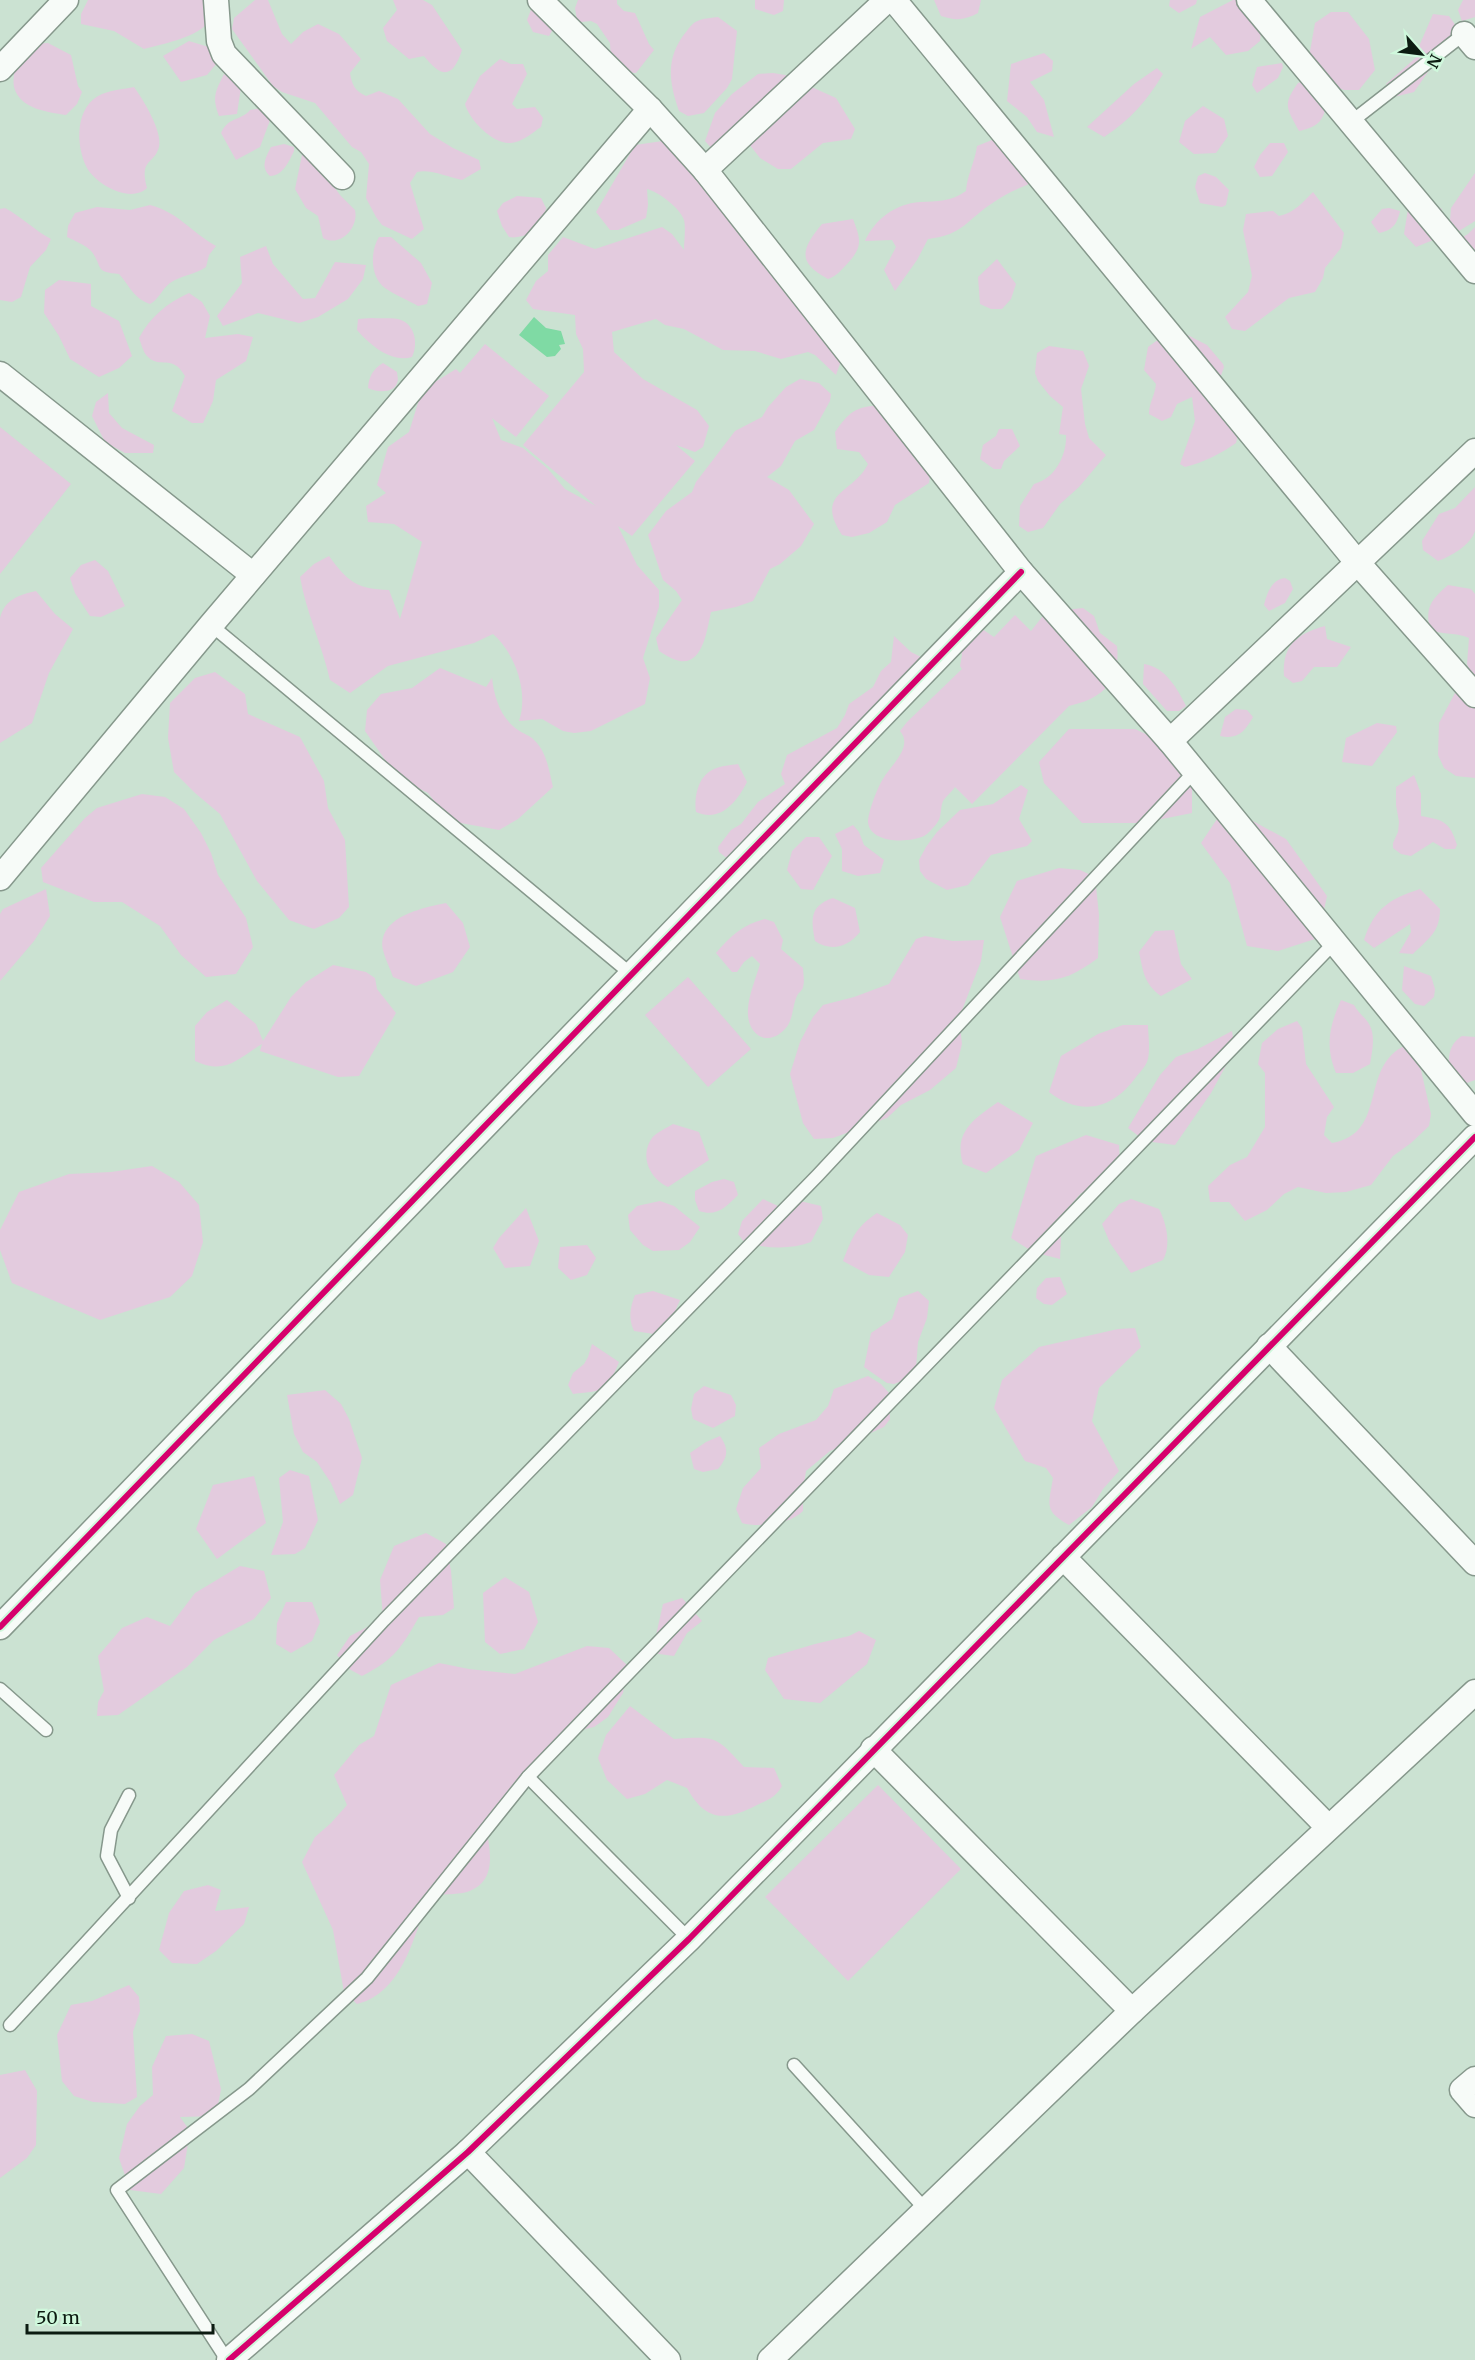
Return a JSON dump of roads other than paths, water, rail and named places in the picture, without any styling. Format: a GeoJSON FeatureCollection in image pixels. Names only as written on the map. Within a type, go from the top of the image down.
{"type":"FeatureCollection","features":[{"type":"Feature","properties":{"kind":"street"},"geometry":{"type":"LineString","coordinates":[[0,69],[66,0]]}},
{"type":"Feature","properties":{"kind":"street"},"geometry":{"type":"LineString","coordinates":[[216,0],[219,41],[224,54],[342,177]]}},
{"type":"Feature","properties":{"kind":"street"},"geometry":{"type":"LineString","coordinates":[[540,0],[650,109],[705,170],[1021,572],[1170,741],[1475,1114]]}},
{"type":"Feature","properties":{"kind":"street"},"geometry":{"type":"LineString","coordinates":[[705,170],[887,0]]}},
{"type":"Feature","properties":{"kind":"street"},"geometry":{"type":"LineString","coordinates":[[894,0],[1358,562],[1475,695]]}},
{"type":"Feature","properties":{"kind":"street"},"geometry":{"type":"LineString","coordinates":[[1249,0],[1475,271]]}},
{"type":"Feature","properties":{"kind":"street"},"geometry":{"type":"LineString","coordinates":[[0,878],[211,625],[650,109]]}},
{"type":"Feature","properties":{"kind":"street"},"geometry":{"type":"LineString","coordinates":[[0,374],[254,575]]}},
{"type":"Feature","properties":{"kind":"street"},"geometry":{"type":"LineString","coordinates":[[1170,741],[1475,451]]}},
{"type":"Feature","properties":{"kind":"street"},"geometry":{"type":"LineString","coordinates":[[0,1627],[1021,572]]}},
{"type":"Feature","properties":{"kind":"street"},"geometry":{"type":"LineString","coordinates":[[228,2360],[468,2152],[689,1939],[1475,1137]]}},
{"type":"Feature","properties":{"kind":"street"},"geometry":{"type":"LineString","coordinates":[[1269,1346],[1475,1563]]}},
{"type":"Feature","properties":{"kind":"street"},"geometry":{"type":"LineString","coordinates":[[1063,1557],[1328,1827]]}},
{"type":"Feature","properties":{"kind":"street"},"geometry":{"type":"LineString","coordinates":[[770,2360],[1132,2011],[1475,1692]]}},
{"type":"Feature","properties":{"kind":"street"},"geometry":{"type":"LineString","coordinates":[[873,1749],[1132,2011]]}},
{"type":"Feature","properties":{"kind":"street"},"geometry":{"type":"LineString","coordinates":[[1475,2079],[1462,2090],[1475,2105]]}},
{"type":"Feature","properties":{"kind":"street"},"geometry":{"type":"LineString","coordinates":[[468,2152],[668,2360]]}},
{"type":"Feature","properties":{"kind":"lane"},"geometry":{"type":"LineString","coordinates":[[1350,122],[1469,41]]}},
{"type":"Feature","properties":{"kind":"lane"},"geometry":{"type":"LineString","coordinates":[[211,625],[631,974]]}},
{"type":"Feature","properties":{"kind":"lane"},"geometry":{"type":"LineString","coordinates":[[10,2025],[384,1620],[818,1175],[1195,771]]}},
{"type":"Feature","properties":{"kind":"lane"},"geometry":{"type":"LineString","coordinates":[[228,2360],[117,2190],[249,2089],[367,1978],[528,1777],[1335,942]]}},
{"type":"Feature","properties":{"kind":"lane"},"geometry":{"type":"LineString","coordinates":[[0,1689],[46,1730]]}},
{"type":"Feature","properties":{"kind":"lane"},"geometry":{"type":"LineString","coordinates":[[528,1777],[689,1939]]}},
{"type":"Feature","properties":{"kind":"lane"},"geometry":{"type":"LineString","coordinates":[[129,1795],[111,1830],[107,1856],[129,1898]]}},
{"type":"Feature","properties":{"kind":"lane"},"geometry":{"type":"LineString","coordinates":[[794,2065],[926,2210]]}}]}
